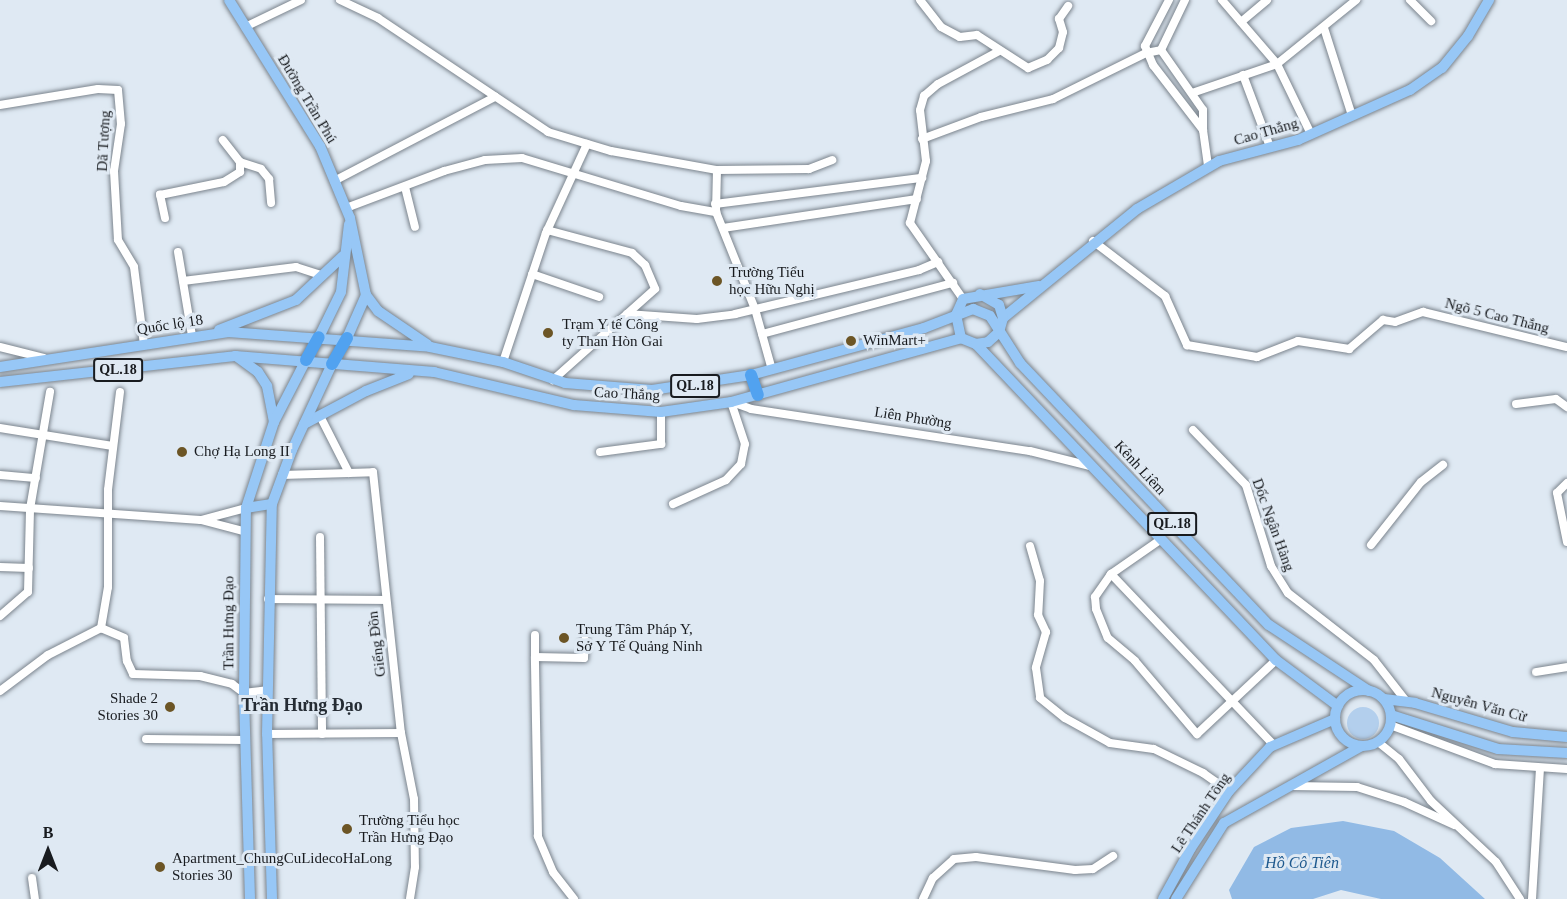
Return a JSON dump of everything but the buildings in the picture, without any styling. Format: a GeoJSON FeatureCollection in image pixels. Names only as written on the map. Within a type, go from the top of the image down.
{"type":"FeatureCollection","features":[{"type":"Feature","properties":{"kind":"highway"},"geometry":{"type":"LineString","coordinates":[[306,360],[319,337]]}},
{"type":"Feature","properties":{"kind":"highway"},"geometry":{"type":"LineString","coordinates":[[333,364],[347,338]]}},
{"type":"Feature","properties":{"kind":"highway"},"geometry":{"type":"LineString","coordinates":[[751,375],[758,395]]}},
{"type":"Feature","properties":{"kind":"main road","name":"Đường Trần Phú"},"geometry":{"type":"LineString","coordinates":[[229,0],[320,146],[348,213],[366,295]]}},
{"type":"Feature","properties":{"kind":"main road","name":"Cao Thắng"},"geometry":{"type":"LineString","coordinates":[[1003,318],[1093,241],[1137,209],[1208,167],[1311,134],[1410,90],[1442,68],[1468,36],[1489,0]]}},
{"type":"Feature","properties":{"kind":"main road"},"geometry":{"type":"LineString","coordinates":[[319,337],[341,292],[348,213]]}},
{"type":"Feature","properties":{"kind":"main road"},"geometry":{"type":"LineString","coordinates":[[208,334],[283,307],[323,276],[343,256]]}},
{"type":"Feature","properties":{"kind":"main road"},"geometry":{"type":"LineString","coordinates":[[961,338],[956,315],[963,299],[979,294],[1040,286]]}},
{"type":"Feature","properties":{"kind":"main road"},"geometry":{"type":"LineString","coordinates":[[976,344],[988,342],[999,332],[1003,318],[999,305],[979,294]]}},
{"type":"Feature","properties":{"kind":"main road"},"geometry":{"type":"LineString","coordinates":[[347,338],[366,295],[390,321],[430,347]]}},
{"type":"Feature","properties":{"kind":"main road","name":"Kênh Liêm"},"geometry":{"type":"LineString","coordinates":[[956,315],[973,309],[990,316],[1020,363],[1269,625],[1369,691]]}},
{"type":"Feature","properties":{"kind":"main road","name":"Cao Thắng"},"geometry":{"type":"LineString","coordinates":[[347,338],[430,347],[503,362],[553,380],[652,390],[772,370],[924,328],[956,315]]}},
{"type":"Feature","properties":{"kind":"main road","name":"Quốc lộ 18"},"geometry":{"type":"LineString","coordinates":[[0,367],[208,334],[347,338]]}},
{"type":"Feature","properties":{"kind":"main road","name":"Cao Thắng"},"geometry":{"type":"LineString","coordinates":[[333,364],[434,372],[574,405],[661,412],[731,402],[961,338]]}},
{"type":"Feature","properties":{"kind":"main road","name":"QL.18"},"geometry":{"type":"LineString","coordinates":[[961,338],[976,344],[1276,660],[1338,705]]}},
{"type":"Feature","properties":{"kind":"main road"},"geometry":{"type":"LineString","coordinates":[[235,356],[258,372],[267,386],[274,422]]}},
{"type":"Feature","properties":{"kind":"main road","name":"QL.18"},"geometry":{"type":"LineString","coordinates":[[0,382],[235,356],[333,364]]}},
{"type":"Feature","properties":{"kind":"main road","name":"Trần Hưng Đạo"},"geometry":{"type":"LineString","coordinates":[[250,899],[244,693],[243,531],[246,508],[274,422],[306,360]]}},
{"type":"Feature","properties":{"kind":"main road"},"geometry":{"type":"LineString","coordinates":[[272,899],[267,690],[272,504],[304,424],[333,364]]}},
{"type":"Feature","properties":{"kind":"main road"},"geometry":{"type":"LineString","coordinates":[[304,424],[397,376],[434,372]]}},
{"type":"Feature","properties":{"kind":"main road"},"geometry":{"type":"LineString","coordinates":[[246,508],[272,504]]}},
{"type":"Feature","properties":{"kind":"main road"},"geometry":{"type":"LineString","coordinates":[[1369,691],[1384,699],[1391,720],[1378,742],[1362,746],[1343,738],[1335,719],[1338,705],[1354,692],[1369,691]]}},
{"type":"Feature","properties":{"kind":"main road","name":"Nguyễn Văn Cừ"},"geometry":{"type":"LineString","coordinates":[[1384,699],[1406,701],[1513,732],[1567,737]]}},
{"type":"Feature","properties":{"kind":"main road","name":"Lê Thánh Tông"},"geometry":{"type":"LineString","coordinates":[[1163,899],[1191,848],[1230,791],[1274,745],[1335,719]]}},
{"type":"Feature","properties":{"kind":"main road"},"geometry":{"type":"LineString","coordinates":[[1391,720],[1498,749],[1567,753]]}},
{"type":"Feature","properties":{"kind":"main road","name":"Lê Thánh Tông"},"geometry":{"type":"LineString","coordinates":[[1176,899],[1224,823],[1362,746]]}},
{"type":"Feature","properties":{"kind":"street"},"geometry":{"type":"LineString","coordinates":[[245,27],[301,0]]}},
{"type":"Feature","properties":{"kind":"street"},"geometry":{"type":"LineString","coordinates":[[340,0],[378,18],[548,132],[587,144],[717,170],[809,169],[832,160]]}},
{"type":"Feature","properties":{"kind":"street"},"geometry":{"type":"LineString","coordinates":[[920,0],[941,27],[960,37],[977,35],[1022,67],[1041,64],[1063,41],[1059,19],[1068,6]]}},
{"type":"Feature","properties":{"kind":"street"},"geometry":{"type":"LineString","coordinates":[[1169,0],[1147,39],[1146,53],[1191,120],[1203,130]]}},
{"type":"Feature","properties":{"kind":"street"},"geometry":{"type":"LineString","coordinates":[[1161,50],[1185,0]]}},
{"type":"Feature","properties":{"kind":"street"},"geometry":{"type":"LineString","coordinates":[[1222,0],[1277,64],[1311,134]]}},
{"type":"Feature","properties":{"kind":"street"},"geometry":{"type":"LineString","coordinates":[[1241,22],[1267,0]]}},
{"type":"Feature","properties":{"kind":"street"},"geometry":{"type":"LineString","coordinates":[[1192,93],[1277,64],[1356,0]]}},
{"type":"Feature","properties":{"kind":"street"},"geometry":{"type":"LineString","coordinates":[[1410,0],[1431,21]]}},
{"type":"Feature","properties":{"kind":"street"},"geometry":{"type":"LineString","coordinates":[[1324,28],[1352,116]]}},
{"type":"Feature","properties":{"kind":"street"},"geometry":{"type":"LineString","coordinates":[[922,139],[981,117],[1053,99],[1146,53],[1161,50]]}},
{"type":"Feature","properties":{"kind":"street"},"geometry":{"type":"LineString","coordinates":[[1161,50],[1203,110],[1208,167]]}},
{"type":"Feature","properties":{"kind":"street"},"geometry":{"type":"LineString","coordinates":[[963,299],[910,223],[926,161],[922,139],[924,96],[999,51]]}},
{"type":"Feature","properties":{"kind":"street"},"geometry":{"type":"LineString","coordinates":[[1243,75],[1270,147]]}},
{"type":"Feature","properties":{"kind":"street","name":"Dã Tượng"},"geometry":{"type":"LineString","coordinates":[[0,105],[98,89],[118,90],[121,124],[114,171],[118,240],[134,267],[144,345]]}},
{"type":"Feature","properties":{"kind":"street"},"geometry":{"type":"LineString","coordinates":[[334,181],[495,97]]}},
{"type":"Feature","properties":{"kind":"street"},"geometry":{"type":"LineString","coordinates":[[223,140],[240,162],[261,169],[269,179],[271,203]]}},
{"type":"Feature","properties":{"kind":"street"},"geometry":{"type":"LineString","coordinates":[[503,362],[547,230],[587,144]]}},
{"type":"Feature","properties":{"kind":"street"},"geometry":{"type":"LineString","coordinates":[[348,213],[444,171],[501,158],[522,158],[681,206],[716,208],[922,178]]}},
{"type":"Feature","properties":{"kind":"street"},"geometry":{"type":"LineString","coordinates":[[165,218],[160,195],[232,179],[240,172],[240,162]]}},
{"type":"Feature","properties":{"kind":"street"},"geometry":{"type":"LineString","coordinates":[[717,170],[716,208],[755,309],[772,370]]}},
{"type":"Feature","properties":{"kind":"street"},"geometry":{"type":"LineString","coordinates":[[405,187],[415,227]]}},
{"type":"Feature","properties":{"kind":"street"},"geometry":{"type":"LineString","coordinates":[[723,228],[917,199]]}},
{"type":"Feature","properties":{"kind":"street"},"geometry":{"type":"LineString","coordinates":[[547,230],[638,258],[655,289],[553,380]]}},
{"type":"Feature","properties":{"kind":"street","name":"Ngõ 5 Cao Thắng"},"geometry":{"type":"LineString","coordinates":[[1093,241],[1166,296],[1187,345],[1257,357],[1298,341],[1349,349],[1383,320],[1395,322],[1423,312],[1567,346]]}},
{"type":"Feature","properties":{"kind":"street"},"geometry":{"type":"LineString","coordinates":[[178,252],[192,336]]}},
{"type":"Feature","properties":{"kind":"street"},"geometry":{"type":"LineString","coordinates":[[627,314],[697,319],[755,309],[919,270],[938,262]]}},
{"type":"Feature","properties":{"kind":"street"},"geometry":{"type":"LineString","coordinates":[[183,281],[296,267],[323,276]]}},
{"type":"Feature","properties":{"kind":"street"},"geometry":{"type":"LineString","coordinates":[[532,274],[599,297]]}},
{"type":"Feature","properties":{"kind":"street"},"geometry":{"type":"LineString","coordinates":[[762,334],[953,283]]}},
{"type":"Feature","properties":{"kind":"street"},"geometry":{"type":"LineString","coordinates":[[0,347],[47,358]]}},
{"type":"Feature","properties":{"kind":"street"},"geometry":{"type":"LineString","coordinates":[[0,616],[28,592],[30,509],[50,392]]}},
{"type":"Feature","properties":{"kind":"street"},"geometry":{"type":"LineString","coordinates":[[101,628],[108,587],[111,517],[108,490],[120,392]]}},
{"type":"Feature","properties":{"kind":"street"},"geometry":{"type":"LineString","coordinates":[[1516,404],[1556,399],[1567,407]]}},
{"type":"Feature","properties":{"kind":"street"},"geometry":{"type":"LineString","coordinates":[[673,504],[726,480],[741,464],[745,444],[731,402]]}},
{"type":"Feature","properties":{"kind":"street","name":"Liên Phường"},"geometry":{"type":"LineString","coordinates":[[731,402],[751,410],[1030,451],[1090,466]]}},
{"type":"Feature","properties":{"kind":"street"},"geometry":{"type":"LineString","coordinates":[[600,452],[661,444],[661,412]]}},
{"type":"Feature","properties":{"kind":"street"},"geometry":{"type":"LineString","coordinates":[[282,475],[349,473],[320,416]]}},
{"type":"Feature","properties":{"kind":"street"},"geometry":{"type":"LineString","coordinates":[[0,428],[113,446]]}},
{"type":"Feature","properties":{"kind":"street","name":"Dốc Ngân Hàng"},"geometry":{"type":"LineString","coordinates":[[1193,430],[1246,485],[1271,566],[1288,593],[1374,660],[1406,701]]}},
{"type":"Feature","properties":{"kind":"street"},"geometry":{"type":"LineString","coordinates":[[1371,545],[1421,482],[1443,465]]}},
{"type":"Feature","properties":{"kind":"street","name":"Giếng Đồn"},"geometry":{"type":"LineString","coordinates":[[349,473],[373,472],[401,733],[414,799],[415,867],[411,899]]}},
{"type":"Feature","properties":{"kind":"street"},"geometry":{"type":"LineString","coordinates":[[0,475],[36,477]]}},
{"type":"Feature","properties":{"kind":"street"},"geometry":{"type":"LineString","coordinates":[[1567,483],[1557,493],[1567,542]]}},
{"type":"Feature","properties":{"kind":"street"},"geometry":{"type":"LineString","coordinates":[[0,506],[111,517],[201,520],[243,531]]}},
{"type":"Feature","properties":{"kind":"street"},"geometry":{"type":"LineString","coordinates":[[201,520],[246,508]]}},
{"type":"Feature","properties":{"kind":"street"},"geometry":{"type":"LineString","coordinates":[[320,537],[322,734]]}},
{"type":"Feature","properties":{"kind":"street"},"geometry":{"type":"LineString","coordinates":[[1160,540],[1112,574],[1095,597],[1098,619],[1108,638],[1135,661],[1197,734],[1276,660]]}},
{"type":"Feature","properties":{"kind":"street"},"geometry":{"type":"LineString","coordinates":[[1030,546],[1040,581],[1038,615],[1046,632],[1036,668],[1040,698],[1065,718],[1110,742],[1154,749],[1203,773],[1230,791]]}},
{"type":"Feature","properties":{"kind":"street"},"geometry":{"type":"LineString","coordinates":[[0,567],[29,568]]}},
{"type":"Feature","properties":{"kind":"street"},"geometry":{"type":"LineString","coordinates":[[1112,574],[1274,745]]}},
{"type":"Feature","properties":{"kind":"street"},"geometry":{"type":"LineString","coordinates":[[268,599],[386,600]]}},
{"type":"Feature","properties":{"kind":"street"},"geometry":{"type":"LineString","coordinates":[[0,691],[48,655],[101,628]]}},
{"type":"Feature","properties":{"kind":"street"},"geometry":{"type":"LineString","coordinates":[[101,628],[124,638],[127,661],[133,674],[200,676],[232,684],[244,693],[267,690]]}},
{"type":"Feature","properties":{"kind":"street"},"geometry":{"type":"LineString","coordinates":[[535,635],[538,836],[553,872],[573,899]]}},
{"type":"Feature","properties":{"kind":"street"},"geometry":{"type":"LineString","coordinates":[[535,657],[584,658],[585,640]]}},
{"type":"Feature","properties":{"kind":"street"},"geometry":{"type":"LineString","coordinates":[[1536,672],[1567,667]]}},
{"type":"Feature","properties":{"kind":"street"},"geometry":{"type":"LineString","coordinates":[[1391,720],[1495,764],[1567,769]]}},
{"type":"Feature","properties":{"kind":"street"},"geometry":{"type":"LineString","coordinates":[[267,734],[401,733]]}},
{"type":"Feature","properties":{"kind":"street"},"geometry":{"type":"LineString","coordinates":[[146,739],[246,740]]}},
{"type":"Feature","properties":{"kind":"street"},"geometry":{"type":"LineString","coordinates":[[1378,742],[1399,759],[1424,793],[1496,862],[1520,899]]}},
{"type":"Feature","properties":{"kind":"street"},"geometry":{"type":"LineString","coordinates":[[1532,899],[1540,768]]}},
{"type":"Feature","properties":{"kind":"street"},"geometry":{"type":"LineString","coordinates":[[1291,786],[1357,787],[1404,802],[1460,827]]}},
{"type":"Feature","properties":{"kind":"street"},"geometry":{"type":"LineString","coordinates":[[923,899],[933,878],[954,859],[976,857],[1075,870],[1093,869],[1113,856]]}},
{"type":"Feature","properties":{"kind":"street"},"geometry":{"type":"LineString","coordinates":[[32,878],[35,899]]}},
{"type":"Feature","properties":{"kind":"shaded area"},"geometry":{"type":"Polygon","coordinates":[[[1363,707],[1374,712],[1379,723],[1374,734],[1363,739],[1352,734],[1347,723],[1352,712],[1363,707]]]}},
{"type":"Feature","properties":{"kind":"water","name":"Hồ Cô Tiên"},"geometry":{"type":"Polygon","coordinates":[[[1343,821],[1394,831],[1440,858],[1485,899],[1381,899],[1341,890],[1313,899],[1232,899],[1229,890],[1254,847],[1291,828],[1343,821]]]}},
{"type":"Feature","properties":{"kind":"place","name":"Trường Tiểu học Hữu Nghị"},"geometry":{"type":"Point","coordinates":[717,281]}},
{"type":"Feature","properties":{"kind":"place","name":"Trạm Y tế Công ty Than Hòn Gai"},"geometry":{"type":"Point","coordinates":[548,333]}},
{"type":"Feature","properties":{"kind":"place","name":"WinMart+"},"geometry":{"type":"Point","coordinates":[851,341]}},
{"type":"Feature","properties":{"kind":"place","name":"Chợ Hạ Long II"},"geometry":{"type":"Point","coordinates":[182,452]}},
{"type":"Feature","properties":{"kind":"place","name":"Trung Tâm Pháp Y, Sở Y Tế Quảng Ninh"},"geometry":{"type":"Point","coordinates":[564,638]}},
{"type":"Feature","properties":{"kind":"place","name":"Shade 2 Stories 30"},"geometry":{"type":"Point","coordinates":[170,707]}},
{"type":"Feature","properties":{"kind":"place","name":"Trường Tiểu học Trần Hưng Đạo"},"geometry":{"type":"Point","coordinates":[347,829]}},
{"type":"Feature","properties":{"kind":"place","name":"Apartment_ChungCuLidecoHaLong Stories 30"},"geometry":{"type":"Point","coordinates":[160,867]}},
{"type":"Feature","properties":{"kind":"district","name":"Trần Hưng Đạo"},"geometry":{"type":"Point","coordinates":[302,705]}}]}
